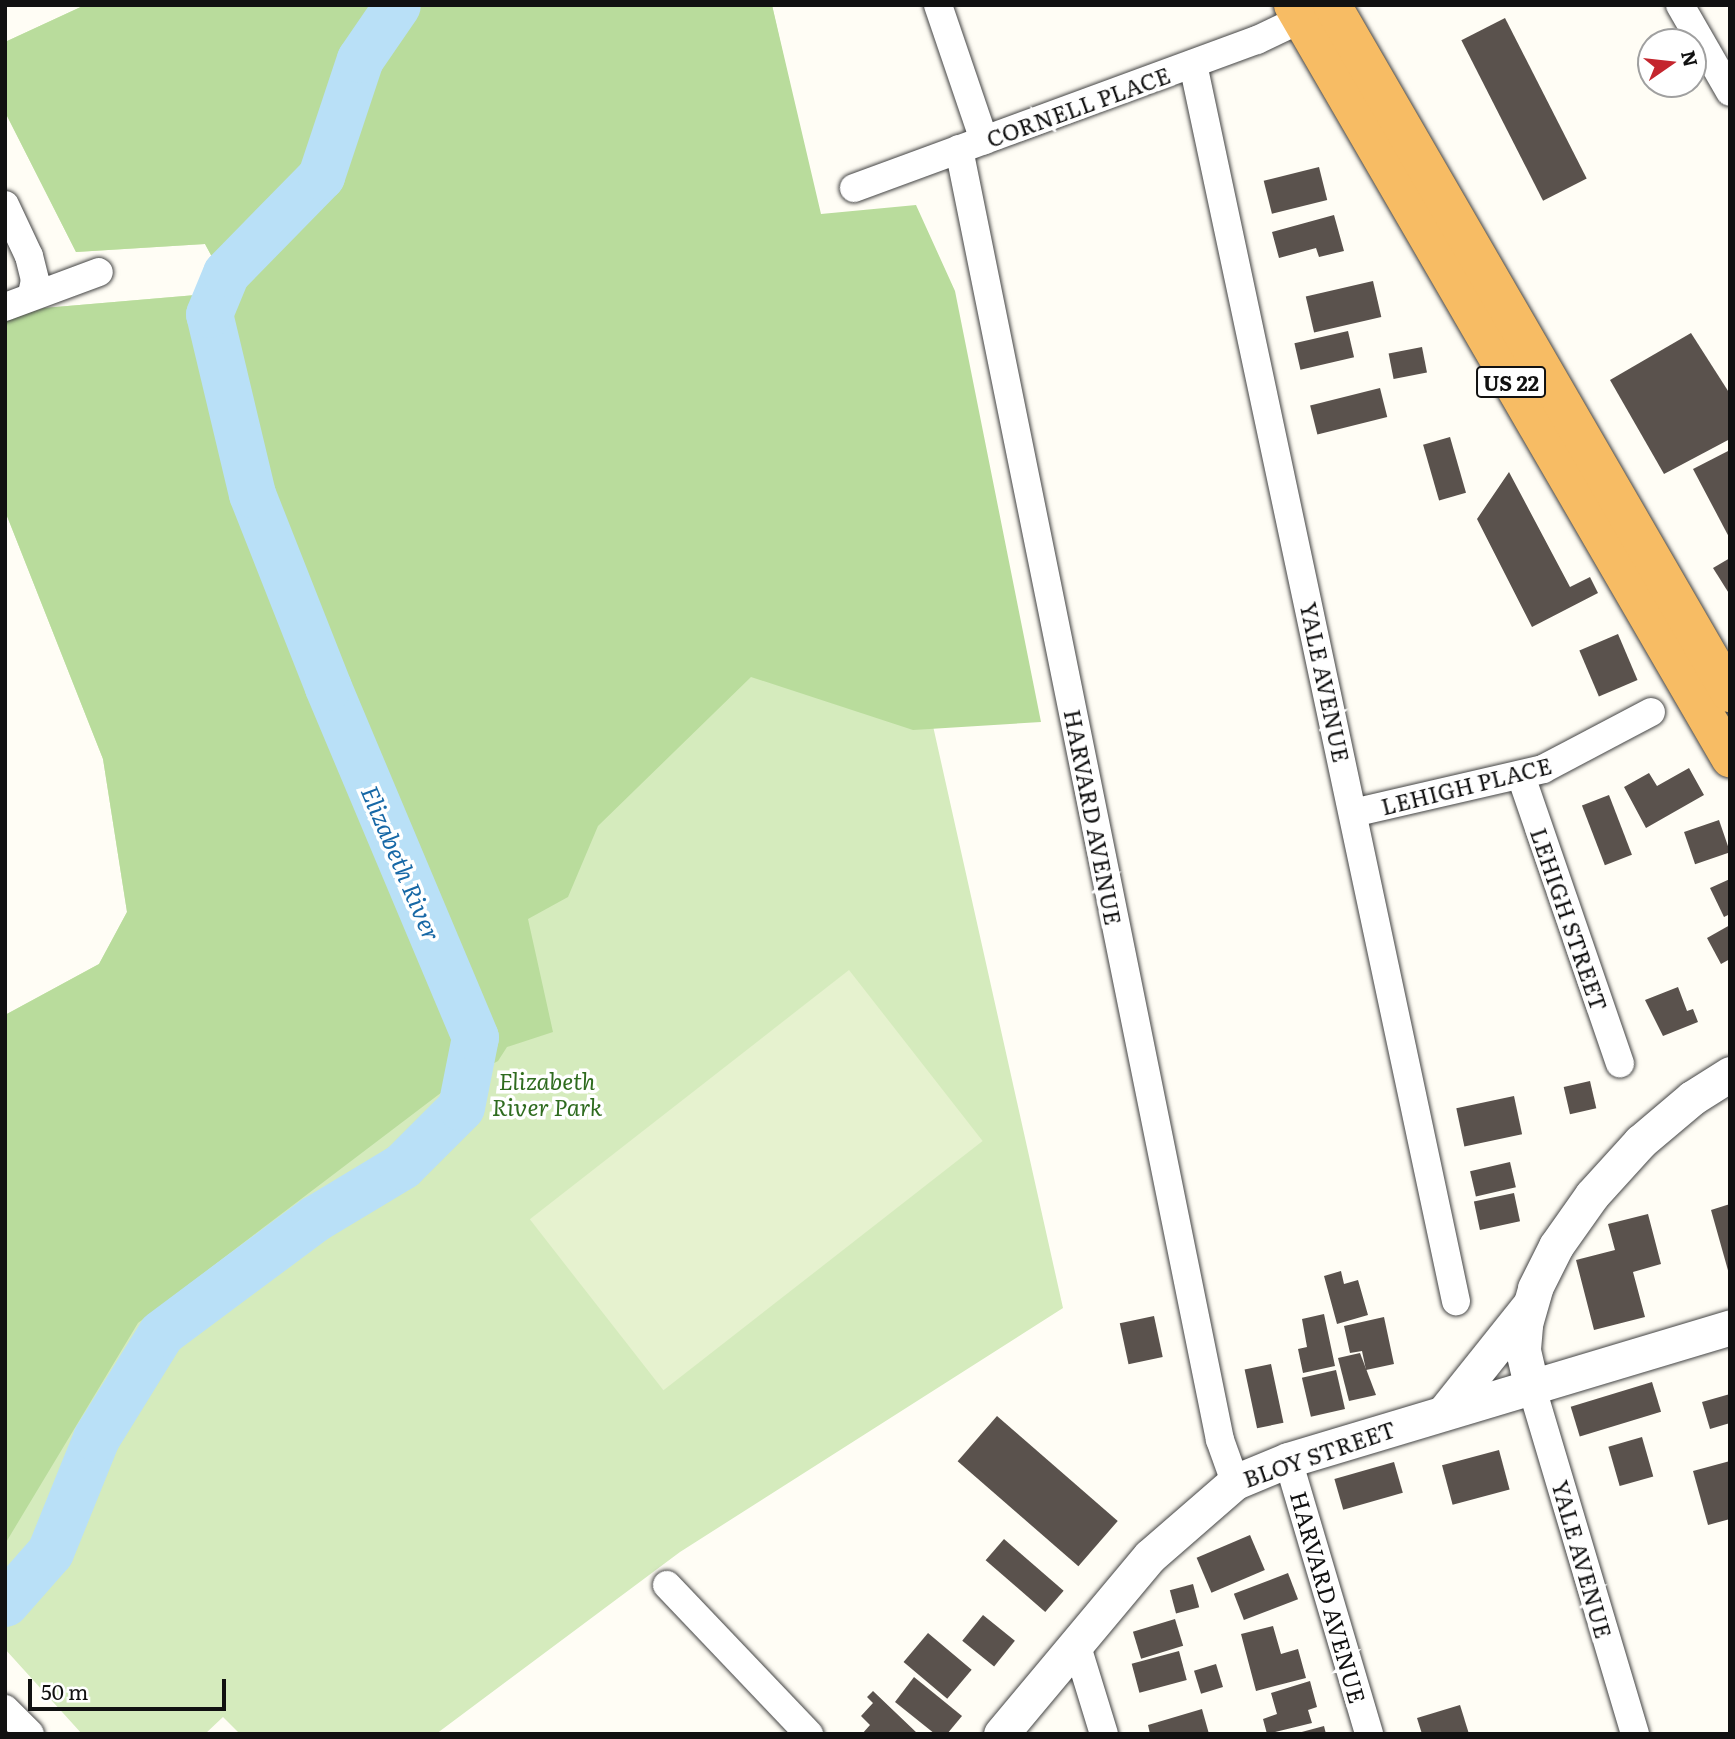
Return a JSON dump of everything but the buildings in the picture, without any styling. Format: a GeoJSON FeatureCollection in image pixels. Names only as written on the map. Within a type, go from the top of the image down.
{"type":"FeatureCollection","features":[{"type":"Feature","properties":{"kind":"highway","name":"US 22"},"geometry":{"type":"LineString","coordinates":[[1322,9],[1730,693]]}},
{"type":"Feature","properties":{"kind":"highway","name":"US 22"},"geometry":{"type":"LineString","coordinates":[[1322,9],[1730,758]]}},
{"type":"Feature","properties":{"kind":"street","name":"HARVARD AVENUE"},"geometry":{"type":"LineString","coordinates":[[937,5],[972,145],[1220,1440],[1235,1482]]}},
{"type":"Feature","properties":{"kind":"street"},"geometry":{"type":"LineString","coordinates":[[1680,5],[1730,92]]}},
{"type":"Feature","properties":{"kind":"street","name":"CORNELL PLACE"},"geometry":{"type":"LineString","coordinates":[[853,188],[1193,64],[1322,9]]}},
{"type":"Feature","properties":{"kind":"street","name":"YALE AVENUE"},"geometry":{"type":"LineString","coordinates":[[1193,64],[1456,1301]]}},
{"type":"Feature","properties":{"kind":"street"},"geometry":{"type":"LineString","coordinates":[[5,205],[29,256],[35,280],[32,293]]}},
{"type":"Feature","properties":{"kind":"street"},"geometry":{"type":"LineString","coordinates":[[5,307],[32,293],[99,272]]}},
{"type":"Feature","properties":{"kind":"street","name":"LEHIGH PLACE"},"geometry":{"type":"LineString","coordinates":[[1353,813],[1521,776],[1586,750],[1651,712]]}},
{"type":"Feature","properties":{"kind":"street","name":"LEHIGH STREET"},"geometry":{"type":"LineString","coordinates":[[1521,776],[1620,1063]]}},
{"type":"Feature","properties":{"kind":"street"},"geometry":{"type":"LineString","coordinates":[[1445,1411],[1528,1307],[1556,1246],[1614,1168],[1666,1118],[1730,1074]]}},
{"type":"Feature","properties":{"kind":"street"},"geometry":{"type":"LineString","coordinates":[[1528,1307],[1523,1349],[1531,1385]]}},
{"type":"Feature","properties":{"kind":"street","name":"BLOY STREET"},"geometry":{"type":"LineString","coordinates":[[1001,1734],[1168,1537],[1235,1482],[1288,1460],[1730,1327]]}},
{"type":"Feature","properties":{"kind":"street","name":"YALE AVENUE"},"geometry":{"type":"LineString","coordinates":[[1531,1385],[1634,1734]]}},
{"type":"Feature","properties":{"kind":"street","name":"HARVARD AVENUE"},"geometry":{"type":"LineString","coordinates":[[1288,1460],[1369,1734]]}},
{"type":"Feature","properties":{"kind":"street"},"geometry":{"type":"LineString","coordinates":[[667,1585],[809,1734]]}},
{"type":"Feature","properties":{"kind":"street"},"geometry":{"type":"LineString","coordinates":[[1076,1643],[1104,1734]]}},
{"type":"Feature","properties":{"kind":"street"},"geometry":{"type":"LineString","coordinates":[[5,1709],[30,1734]]}},
{"type":"Feature","properties":{"kind":"green space","name":"Elizabeth River Park"},"geometry":{"type":"Polygon","coordinates":[[[85,5],[772,5],[1063,1308],[680,1552],[436,1734],[240,1734],[223,1717],[205,1734],[82,1734],[5,1649],[5,1015],[99,964],[127,912],[103,759],[5,511],[5,321],[44,308],[231,292],[205,244],[76,252],[5,112],[5,42],[85,5]]]}},
{"type":"Feature","properties":{"kind":"green space"},"geometry":{"type":"Polygon","coordinates":[[[85,5],[772,5],[821,214],[916,205],[955,291],[1041,722],[913,730],[751,677],[598,826],[568,897],[528,919],[553,1032],[507,1047],[498,1061],[446,1089],[138,1323],[5,1544],[5,1015],[99,964],[127,912],[103,759],[5,511],[5,321],[44,308],[231,292],[205,244],[76,252],[5,112],[5,42],[85,5]]]}},
{"type":"Feature","properties":{"kind":"green space"},"geometry":{"type":"Polygon","coordinates":[[[849,970],[983,1141],[663,1390],[530,1219],[849,970]]]}},
{"type":"Feature","properties":{"kind":"waterway","name":"Elizabeth River"},"geometry":{"type":"LineString","coordinates":[[5,1603],[50,1552],[96,1438],[161,1333],[314,1219],[402,1166],[461,1107],[475,1037],[328,687],[252,494],[209,314],[226,273],[321,176],[360,59],[397,5]]}}]}
